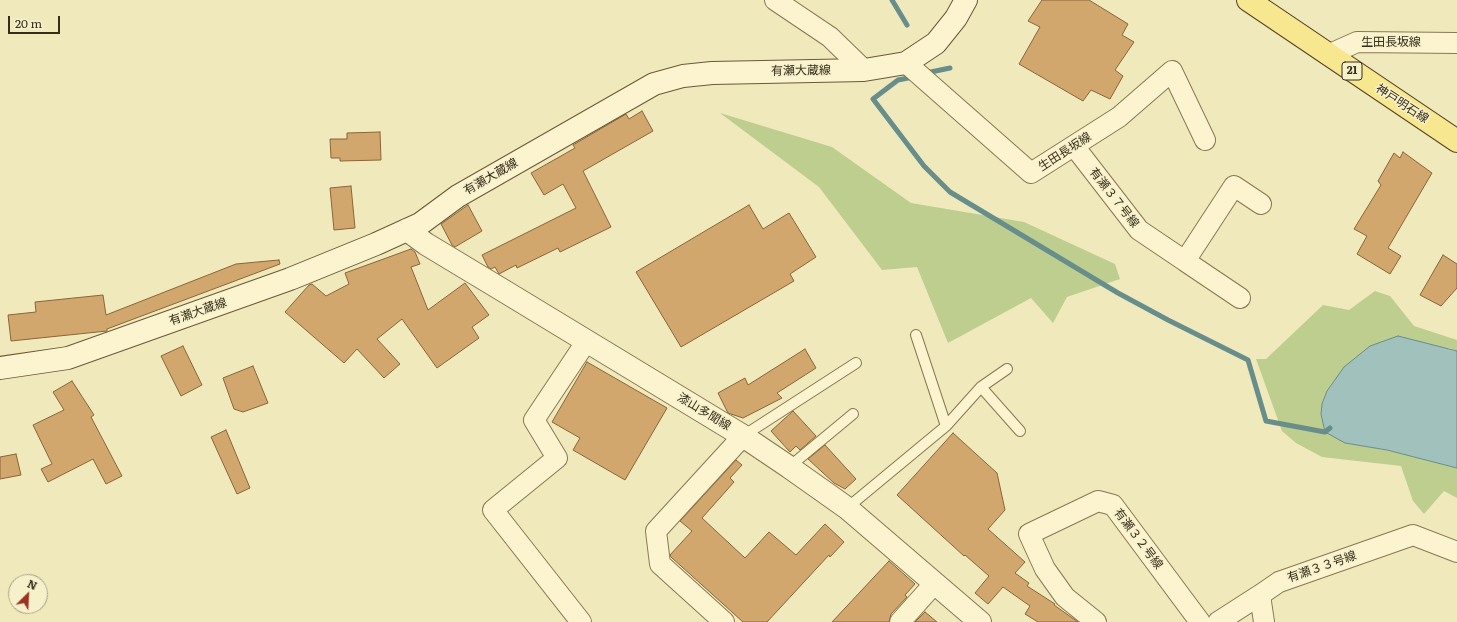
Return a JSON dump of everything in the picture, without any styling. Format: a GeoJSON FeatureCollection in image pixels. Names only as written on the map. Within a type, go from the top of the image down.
{"type":"FeatureCollection","features":[{"type":"Feature","properties":{"kind":"main road","name":"有瀬大蔵線"},"geometry":{"type":"LineString","coordinates":[[0,368],[68,358],[290,279],[407,230],[420,224],[458,196],[654,84],[683,76],[712,73],[864,70],[906,63],[936,43],[956,18],[966,0]]}},
{"type":"Feature","properties":{"kind":"main road","name":"神戸明石線"},"geometry":{"type":"LineString","coordinates":[[1248,0],[1457,141]]}},
{"type":"Feature","properties":{"kind":"main road","name":"漆山多聞線"},"geometry":{"type":"LineString","coordinates":[[407,230],[433,248],[586,342],[743,436],[789,467],[847,508],[980,622]]}},
{"type":"Feature","properties":{"kind":"street"},"geometry":{"type":"LineString","coordinates":[[775,0],[830,37],[864,70]]}},
{"type":"Feature","properties":{"kind":"street","name":"生田長坂線"},"geometry":{"type":"LineString","coordinates":[[1328,55],[1357,42],[1457,42]]}},
{"type":"Feature","properties":{"kind":"street","name":"生田長坂線"},"geometry":{"type":"LineString","coordinates":[[906,63],[1031,173],[1119,117],[1172,71],[1205,140]]}},
{"type":"Feature","properties":{"kind":"street","name":"有瀬３７号線"},"geometry":{"type":"LineString","coordinates":[[1074,146],[1139,230],[1240,298]]}},
{"type":"Feature","properties":{"kind":"street"},"geometry":{"type":"LineString","coordinates":[[1185,261],[1234,186],[1261,204]]}},
{"type":"Feature","properties":{"kind":"street"},"geometry":{"type":"LineString","coordinates":[[581,622],[493,510],[557,458],[534,420],[586,342]]}},
{"type":"Feature","properties":{"kind":"street"},"geometry":{"type":"LineString","coordinates":[[724,622],[660,564],[656,531],[743,436]]}},
{"type":"Feature","properties":{"kind":"street","name":"有瀬３２号線"},"geometry":{"type":"LineString","coordinates":[[1096,622],[1065,597],[1045,569],[1029,534],[1098,500],[1113,505],[1200,622]]}},
{"type":"Feature","properties":{"kind":"street","name":"有瀬３３号線"},"geometry":{"type":"LineString","coordinates":[[1218,622],[1279,582],[1412,535],[1457,552]]}},
{"type":"Feature","properties":{"kind":"street"},"geometry":{"type":"LineString","coordinates":[[900,622],[934,584]]}},
{"type":"Feature","properties":{"kind":"street"},"geometry":{"type":"LineString","coordinates":[[1260,595],[1264,622]]}},
{"type":"Feature","properties":{"kind":"lane"},"geometry":{"type":"LineString","coordinates":[[916,335],[946,426]]}},
{"type":"Feature","properties":{"kind":"lane"},"geometry":{"type":"LineString","coordinates":[[743,436],[856,363]]}},
{"type":"Feature","properties":{"kind":"lane"},"geometry":{"type":"LineString","coordinates":[[847,508],[946,426],[981,387],[1007,368]]}},
{"type":"Feature","properties":{"kind":"lane"},"geometry":{"type":"LineString","coordinates":[[981,387],[1020,431]]}},
{"type":"Feature","properties":{"kind":"lane"},"geometry":{"type":"LineString","coordinates":[[789,467],[853,414]]}},
{"type":"Feature","properties":{"kind":"green space"},"geometry":{"type":"Polygon","coordinates":[[[720,113],[832,147],[911,203],[1024,222],[1115,264],[1120,279],[1067,297],[1053,323],[1031,298],[948,343],[917,267],[882,270],[819,187],[720,113]]]}},
{"type":"Feature","properties":{"kind":"green space"},"geometry":{"type":"Polygon","coordinates":[[[1375,291],[1390,296],[1414,326],[1457,340],[1457,351],[1449,348],[1344,367],[1327,391],[1322,404],[1345,443],[1387,450],[1457,468],[1457,498],[1444,491],[1424,514],[1413,501],[1401,466],[1322,457],[1296,443],[1282,431],[1256,359],[1266,359],[1323,305],[1349,310],[1375,291]]]}},
{"type":"Feature","properties":{"kind":"water"},"geometry":{"type":"Polygon","coordinates":[[[1398,336],[1457,351],[1457,468],[1387,450],[1345,443],[1325,432],[1321,414],[1322,404],[1327,391],[1344,367],[1370,346],[1398,336]]]}},
{"type":"Feature","properties":{"kind":"building"},"geometry":{"type":"Polygon","coordinates":[[[1042,0],[1089,0],[1128,24],[1122,35],[1134,42],[1115,70],[1123,76],[1110,99],[1091,90],[1083,101],[1019,64],[1040,27],[1028,21],[1042,0]]]}},
{"type":"Feature","properties":{"kind":"building"},"geometry":{"type":"Polygon","coordinates":[[[642,111],[653,131],[583,171],[611,227],[560,252],[558,248],[517,268],[516,265],[499,274],[495,267],[491,269],[488,267],[482,255],[576,208],[563,184],[544,195],[531,173],[575,148],[573,145],[626,114],[629,119],[642,111]]]}},
{"type":"Feature","properties":{"kind":"building"},"geometry":{"type":"Polygon","coordinates":[[[380,132],[381,160],[340,161],[340,158],[331,158],[330,139],[347,139],[347,133],[380,132]]]}},
{"type":"Feature","properties":{"kind":"building"},"geometry":{"type":"Polygon","coordinates":[[[1403,152],[1432,173],[1388,248],[1401,256],[1390,274],[1357,254],[1367,236],[1354,229],[1381,185],[1378,181],[1394,153],[1400,158],[1403,152]]]}},
{"type":"Feature","properties":{"kind":"building"},"geometry":{"type":"Polygon","coordinates":[[[351,186],[355,228],[334,230],[330,188],[351,186]]]}},
{"type":"Feature","properties":{"kind":"building"},"geometry":{"type":"Polygon","coordinates":[[[468,205],[482,231],[455,247],[452,245],[441,224],[468,205]]]}},
{"type":"Feature","properties":{"kind":"building"},"geometry":{"type":"Polygon","coordinates":[[[749,205],[763,229],[789,213],[816,257],[790,274],[794,281],[681,347],[636,272],[749,205]]]}},
{"type":"Feature","properties":{"kind":"building"},"geometry":{"type":"Polygon","coordinates":[[[411,249],[415,252],[420,264],[411,267],[428,310],[465,283],[489,315],[472,327],[479,338],[437,368],[402,319],[377,339],[400,364],[384,378],[357,349],[344,363],[285,312],[309,285],[312,284],[326,296],[349,284],[345,273],[411,249]]]}},
{"type":"Feature","properties":{"kind":"building"},"geometry":{"type":"Polygon","coordinates":[[[1443,255],[1457,264],[1457,288],[1441,306],[1420,295],[1443,255]]]}},
{"type":"Feature","properties":{"kind":"building"},"geometry":{"type":"Polygon","coordinates":[[[279,260],[280,264],[107,329],[107,331],[11,341],[8,315],[36,312],[35,302],[103,295],[106,315],[236,264],[279,260]]]}},
{"type":"Feature","properties":{"kind":"building"},"geometry":{"type":"Polygon","coordinates":[[[183,346],[202,385],[181,396],[161,356],[183,346]]]}},
{"type":"Feature","properties":{"kind":"building"},"geometry":{"type":"Polygon","coordinates":[[[805,349],[816,368],[777,393],[782,398],[743,418],[728,413],[718,393],[745,378],[748,385],[805,349]]]}},
{"type":"Feature","properties":{"kind":"building"},"geometry":{"type":"Polygon","coordinates":[[[587,362],[667,408],[625,480],[573,450],[580,438],[552,422],[587,362]]]}},
{"type":"Feature","properties":{"kind":"building"},"geometry":{"type":"Polygon","coordinates":[[[253,366],[268,403],[243,412],[234,409],[223,378],[253,366]]]}},
{"type":"Feature","properties":{"kind":"building"},"geometry":{"type":"Polygon","coordinates":[[[72,381],[94,415],[91,417],[122,476],[106,484],[93,459],[48,482],[41,469],[52,464],[33,425],[64,410],[53,392],[72,381]]]}},
{"type":"Feature","properties":{"kind":"building"},"geometry":{"type":"Polygon","coordinates":[[[793,411],[816,436],[800,450],[796,446],[790,452],[771,431],[793,411]]]}},
{"type":"Feature","properties":{"kind":"building"},"geometry":{"type":"Polygon","coordinates":[[[226,430],[250,488],[237,494],[211,437],[226,430]]]}},
{"type":"Feature","properties":{"kind":"building"},"geometry":{"type":"Polygon","coordinates":[[[953,433],[997,473],[1005,510],[988,529],[1025,562],[1015,573],[1029,583],[1027,586],[1055,604],[1054,605],[1078,622],[1038,622],[1025,614],[1030,606],[1003,587],[988,604],[975,593],[989,576],[965,555],[964,556],[897,495],[953,433]]]}},
{"type":"Feature","properties":{"kind":"building"},"geometry":{"type":"Polygon","coordinates":[[[825,445],[856,479],[845,489],[834,483],[808,459],[825,445]]]}},
{"type":"Feature","properties":{"kind":"building"},"geometry":{"type":"Polygon","coordinates":[[[16,454],[21,475],[0,479],[0,457],[16,454]]]}},
{"type":"Feature","properties":{"kind":"building"},"geometry":{"type":"Polygon","coordinates":[[[736,460],[742,465],[730,478],[734,482],[702,518],[745,558],[769,532],[796,555],[825,524],[844,542],[830,557],[829,555],[767,622],[743,622],[670,555],[692,531],[680,521],[736,460]]]}},
{"type":"Feature","properties":{"kind":"building"},"geometry":{"type":"Polygon","coordinates":[[[889,561],[915,584],[905,595],[907,597],[891,614],[889,622],[832,622],[889,561]]]}},
{"type":"Feature","properties":{"kind":"building"},"geometry":{"type":"Polygon","coordinates":[[[925,612],[937,622],[915,622],[925,612]]]}},
{"type":"Feature","properties":{"kind":"waterway"},"geometry":{"type":"LineString","coordinates":[[892,0],[907,25]]}},
{"type":"Feature","properties":{"kind":"waterway"},"geometry":{"type":"LineString","coordinates":[[926,73],[950,68]]}},
{"type":"Feature","properties":{"kind":"waterway"},"geometry":{"type":"LineString","coordinates":[[913,77],[898,80],[873,99],[924,166],[950,192],[1118,293],[1248,360],[1266,421],[1325,432],[1330,428]]}}]}
